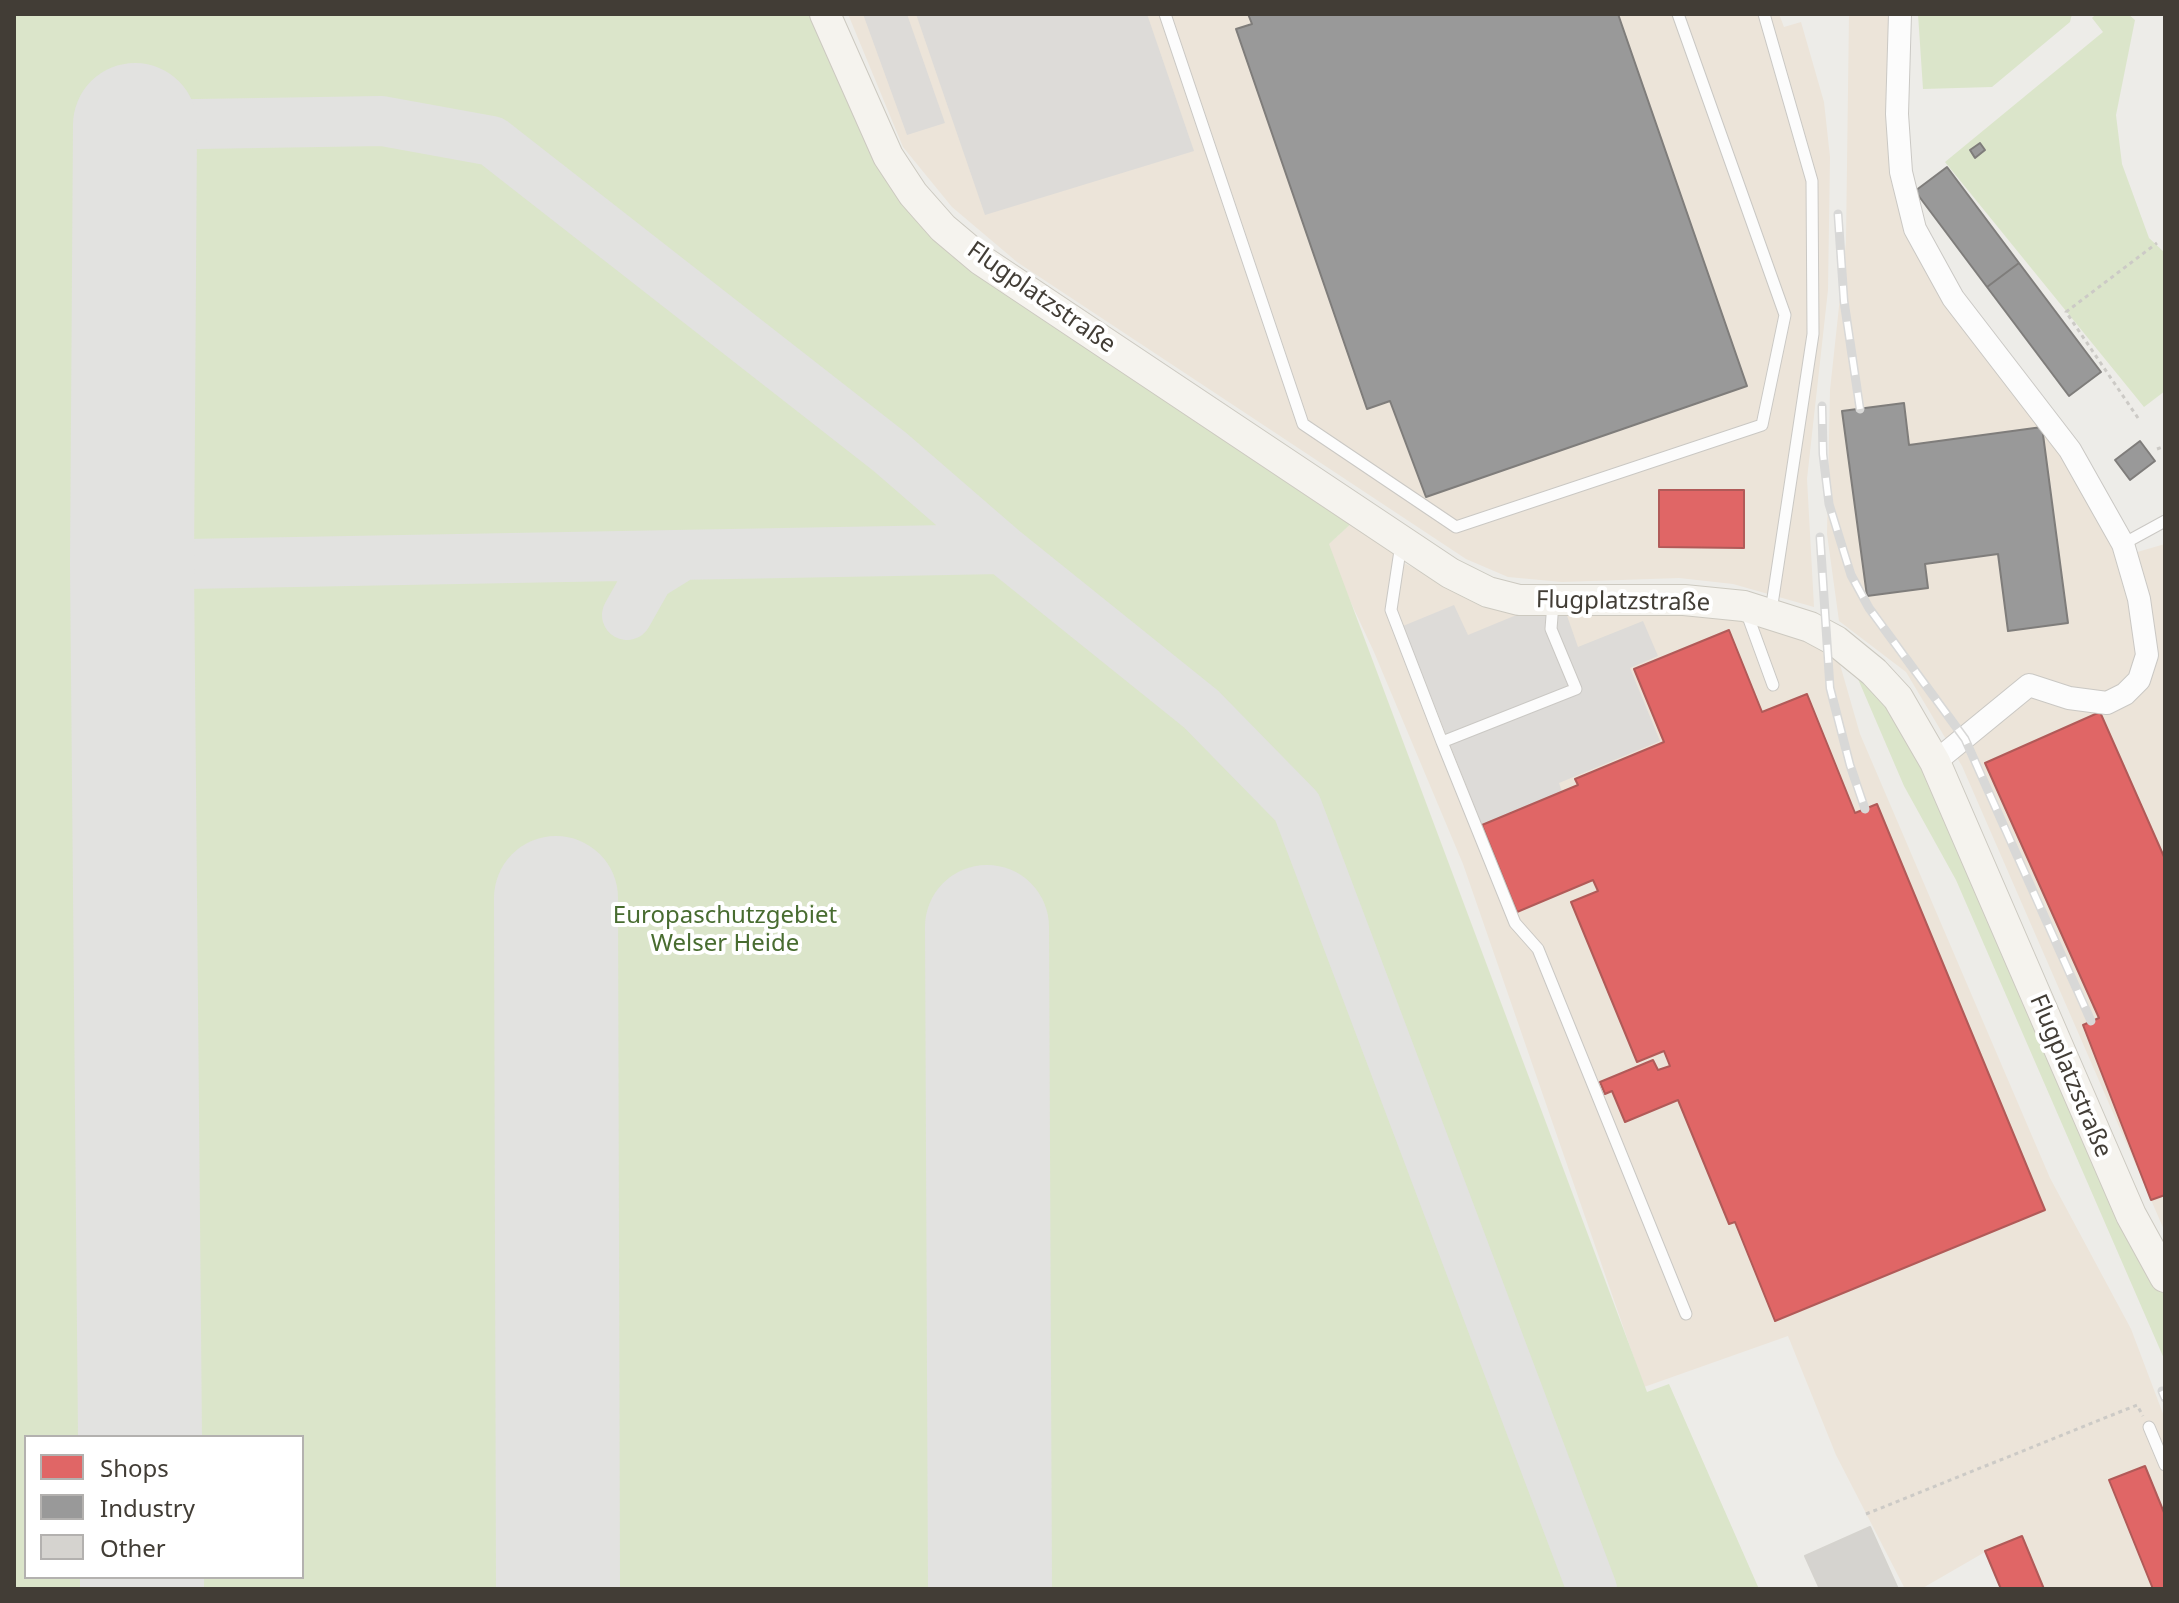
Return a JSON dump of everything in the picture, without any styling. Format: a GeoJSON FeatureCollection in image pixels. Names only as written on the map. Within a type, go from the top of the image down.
{"type":"FeatureCollection","features":[{"type":"Feature","properties":{"kind":"street","name":"Flugplatzstraße"},"geometry":{"type":"LineString","coordinates":[[825,14],[888,156],[943,228],[981,260],[1450,573],[1488,592],[1519,600],[1684,600],[1757,609],[1836,641],[1874,672],[1898,698],[1935,762],[2131,1215],[2164,1273]]}},
{"type":"Feature","properties":{"kind":"street"},"geometry":{"type":"LineString","coordinates":[[1900,14],[1897,114],[1901,172],[1915,229],[1953,298],[2070,450],[2123,544],[2139,599],[2147,655],[2139,680],[2125,694],[2107,703],[2069,698],[2029,685],[1935,762]]}},
{"type":"Feature","properties":{"kind":"lane"},"geometry":{"type":"LineString","coordinates":[[1165,14],[1303,424],[1456,527],[1762,425],[1785,315],[1678,14]]}},
{"type":"Feature","properties":{"kind":"lane"},"geometry":{"type":"LineString","coordinates":[[1764,14],[1812,181],[1813,197],[1813,334],[1757,609],[1773,685]]}},
{"type":"Feature","properties":{"kind":"lane"},"geometry":{"type":"LineString","coordinates":[[2123,544],[2165,521]]}},
{"type":"Feature","properties":{"kind":"lane"},"geometry":{"type":"LineString","coordinates":[[1402,542],[1391,610],[1515,923],[1538,949],[1686,1314]]}},
{"type":"Feature","properties":{"kind":"lane"},"geometry":{"type":"LineString","coordinates":[[1442,742],[1576,689],[1551,629],[1553,602]]}},
{"type":"Feature","properties":{"kind":"lane"},"geometry":{"type":"LineString","coordinates":[[2149,1427],[2165,1465]]}},
{"type":"Feature","properties":{"kind":"path"},"geometry":{"type":"LineString","coordinates":[[2138,418],[2066,312],[2157,243]]}},
{"type":"Feature","properties":{"kind":"path"},"geometry":{"type":"LineString","coordinates":[[2157,449],[2165,446]]}},
{"type":"Feature","properties":{"kind":"path"},"geometry":{"type":"LineString","coordinates":[[1866,1514],[2137,1405],[2149,1427]]}},
{"type":"Feature","properties":{"kind":"shaded area"},"geometry":{"type":"Polygon","coordinates":[[[848,14],[1779,14],[1784,27],[1801,22],[1824,102],[1830,157],[1828,290],[1807,479],[1814,607],[1733,584],[1679,578],[1562,582],[1508,577],[1466,559],[1017,262],[952,207],[903,147],[848,14]]]}},
{"type":"Feature","properties":{"kind":"shaded area"},"geometry":{"type":"Polygon","coordinates":[[[863,14],[907,14],[945,123],[907,135],[863,14]]]}},
{"type":"Feature","properties":{"kind":"shaded area"},"geometry":{"type":"Polygon","coordinates":[[[916,14],[1147,14],[1194,151],[985,215],[916,14]]]}},
{"type":"Feature","properties":{"kind":"shaded area"},"geometry":{"type":"Polygon","coordinates":[[[1849,14],[1906,14],[1907,230],[2078,473],[2120,557],[2165,544],[2165,1232],[1962,766],[1906,672],[1839,621],[1827,534],[1830,390],[1846,242],[1849,14]]]}},
{"type":"Feature","properties":{"kind":"shaded area"},"geometry":{"type":"Polygon","coordinates":[[[1355,520],[1402,562],[1483,603],[1680,610],[1773,622],[1839,661],[1860,734],[2050,1178],[2131,1329],[2165,1419],[2165,1589],[2001,1589],[1985,1552],[1921,1589],[1905,1589],[1836,1455],[1788,1336],[1644,1387],[1463,864],[1374,652],[1325,547],[1355,520]]]}},
{"type":"Feature","properties":{"kind":"shaded area"},"geometry":{"type":"Polygon","coordinates":[[[1454,605],[1468,635],[1514,616],[1565,610],[1578,647],[1643,621],[1658,656],[1630,668],[1660,741],[1559,783],[1562,792],[1482,825],[1403,626],[1454,605]]]}},
{"type":"Feature","properties":{"kind":"green space","name":"Europaschutzgebiet Welser Heide"},"geometry":{"type":"Polygon","coordinates":[[[14,14],[812,14],[884,175],[1355,520],[1329,544],[1647,1392],[1669,1384],[1759,1589],[14,1589],[14,14]]]}},
{"type":"Feature","properties":{"kind":"green space"},"geometry":{"type":"Polygon","coordinates":[[[1918,14],[2072,14],[2070,22],[1992,87],[1923,89],[1918,14]]]}},
{"type":"Feature","properties":{"kind":"green space"},"geometry":{"type":"Polygon","coordinates":[[[2096,14],[2128,14],[2135,20],[2116,115],[2122,164],[2149,238],[2165,253],[2165,391],[2144,407],[1945,162],[2103,32],[2092,18],[2096,14]]]}},
{"type":"Feature","properties":{"kind":"green space"},"geometry":{"type":"Polygon","coordinates":[[[1855,672],[1885,703],[1914,741],[2154,1282],[2165,1296],[2165,1361],[1956,880],[1904,786],[1855,672]]]}},
{"type":"Feature","properties":{"kind":"building: Shops"},"geometry":{"type":"Polygon","coordinates":[[[1659,490],[1744,490],[1744,548],[1659,547],[1659,490]]]}},
{"type":"Feature","properties":{"kind":"building: Shops"},"geometry":{"type":"Polygon","coordinates":[[[1729,630],[1762,712],[1807,694],[1855,813],[1877,804],[2045,1210],[1775,1321],[1735,1222],[1729,1224],[1678,1100],[1625,1122],[1612,1091],[1605,1094],[1600,1082],[1653,1060],[1658,1070],[1670,1066],[1664,1051],[1637,1062],[1571,902],[1598,891],[1593,880],[1517,912],[1482,825],[1578,785],[1575,779],[1664,742],[1634,669],[1729,630]]]}},
{"type":"Feature","properties":{"kind":"building: Shops"},"geometry":{"type":"Polygon","coordinates":[[[2100,712],[2165,859],[2165,1195],[2151,1200],[2083,1025],[2099,1018],[1985,763],[2100,712]]]}},
{"type":"Feature","properties":{"kind":"building: Shops"},"geometry":{"type":"Polygon","coordinates":[[[2145,1466],[2165,1515],[2165,1589],[2153,1589],[2109,1480],[2145,1466]]]}},
{"type":"Feature","properties":{"kind":"building: Shops"},"geometry":{"type":"Polygon","coordinates":[[[2022,1536],[2044,1589],[2001,1589],[1985,1551],[2022,1536]]]}},
{"type":"Feature","properties":{"kind":"building: Industry"},"geometry":{"type":"Polygon","coordinates":[[[1248,14],[1618,14],[1747,386],[1426,497],[1390,401],[1367,409],[1236,29],[1252,24],[1248,14]]]}},
{"type":"Feature","properties":{"kind":"building: Industry"},"geometry":{"type":"Polygon","coordinates":[[[1980,143],[1985,150],[1975,158],[1970,150],[1980,143]]]}},
{"type":"Feature","properties":{"kind":"building: Industry"},"geometry":{"type":"Polygon","coordinates":[[[1947,167],[2019,263],[1987,287],[1915,191],[1947,167]]]}},
{"type":"Feature","properties":{"kind":"building: Industry"},"geometry":{"type":"Polygon","coordinates":[[[2019,263],[2101,372],[2069,396],[1987,287],[2019,263]]]}},
{"type":"Feature","properties":{"kind":"building: Industry"},"geometry":{"type":"Polygon","coordinates":[[[1904,403],[1909,445],[2042,427],[2068,623],[2008,631],[1998,554],[1925,564],[1928,588],[1867,596],[1842,411],[1904,403]]]}},
{"type":"Feature","properties":{"kind":"building: Industry"},"geometry":{"type":"Polygon","coordinates":[[[2140,441],[2155,461],[2130,480],[2115,460],[2140,441]]]}},
{"type":"Feature","properties":{"kind":"building: Other"},"geometry":{"type":"Polygon","coordinates":[[[1870,1527],[1898,1589],[1820,1589],[1805,1556],[1870,1527]]]}},
{"type":"Feature","properties":{"kind":"taxiway"},"geometry":{"type":"LineString","coordinates":[[135,125],[382,121],[492,141],[890,452],[1002,549]]}},
{"type":"Feature","properties":{"kind":"taxiway"},"geometry":{"type":"LineString","coordinates":[[132,565],[1002,549],[1201,709],[1297,807],[1592,1589]]}},
{"type":"Feature","properties":{"kind":"taxiway"},"geometry":{"type":"LineString","coordinates":[[627,615],[649,576],[678,558]]}},
{"type":"Feature","properties":{"kind":"runway"},"geometry":{"type":"LineString","coordinates":[[135,125],[132,565],[140,1435]]}},
{"type":"Feature","properties":{"kind":"runway"},"geometry":{"type":"LineString","coordinates":[[556,898],[558,1589]]}},
{"type":"Feature","properties":{"kind":"runway"},"geometry":{"type":"LineString","coordinates":[[987,927],[990,1589]]}},
{"type":"Feature","properties":{"kind":"runway"},"geometry":{"type":"LineString","coordinates":[[142,1579],[142,1589]]}},
{"type":"Feature","properties":{"kind":"railway"},"geometry":{"type":"LineString","coordinates":[[1838,214],[1844,301],[1860,409]]}},
{"type":"Feature","properties":{"kind":"railway"},"geometry":{"type":"LineString","coordinates":[[1822,406],[1823,454],[1829,504],[1851,575],[1869,608],[1965,739],[2091,1021]]}},
{"type":"Feature","properties":{"kind":"railway"},"geometry":{"type":"LineString","coordinates":[[1820,537],[1830,688],[1865,809]]}},
{"type":"Feature","properties":{"kind":"railway"},"geometry":{"type":"LineString","coordinates":[[2162,1391],[2165,1398]]}}]}
